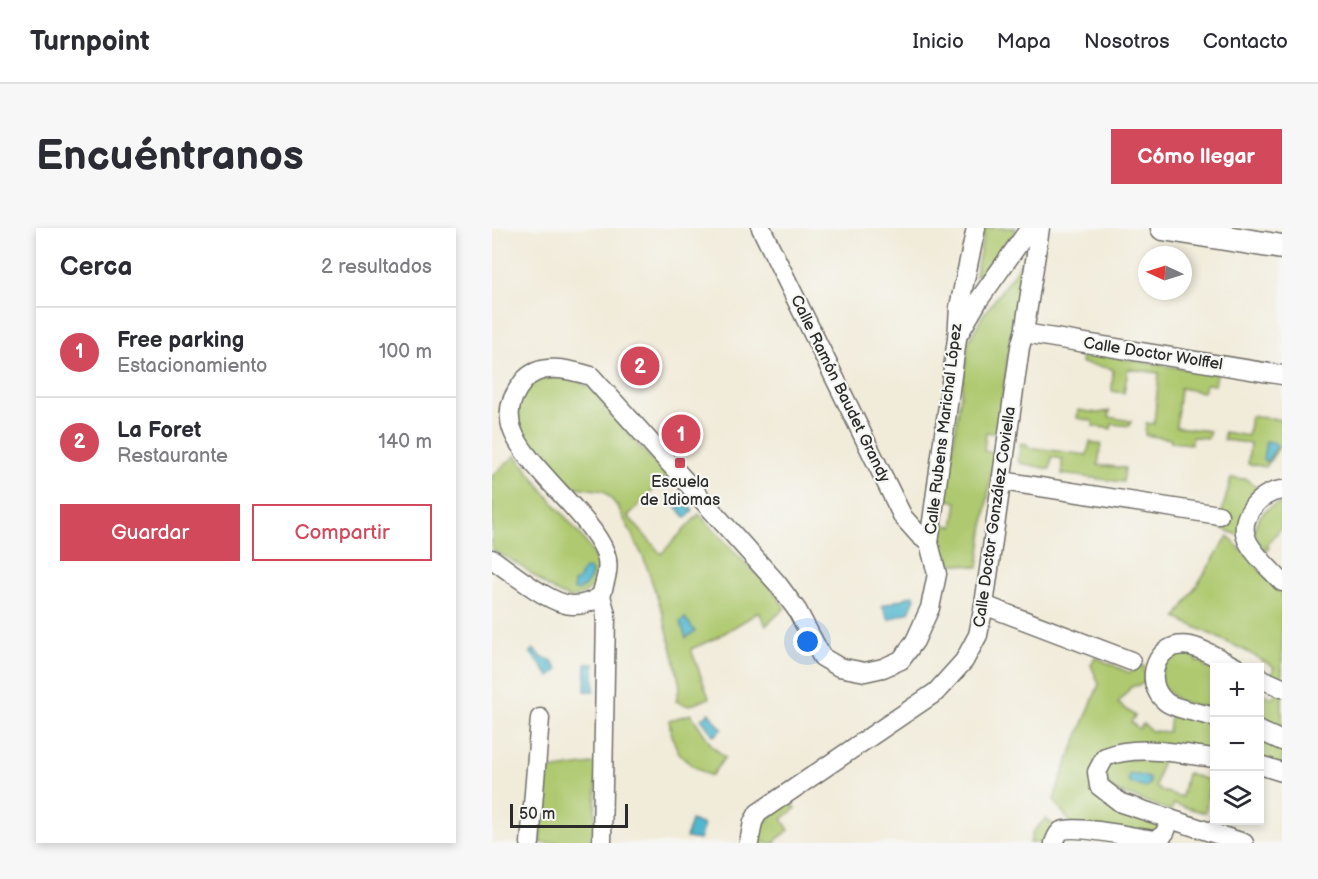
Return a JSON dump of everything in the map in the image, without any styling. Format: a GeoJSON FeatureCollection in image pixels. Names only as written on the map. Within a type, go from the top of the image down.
{"type":"FeatureCollection","features":[{"type":"Feature","properties":{"kind":"street","name":"Calle Ramón Baudet Grandy"},"geometry":{"type":"LineString","coordinates":[[761,228],[903,517],[929,543]]}},
{"type":"Feature","properties":{"kind":"street","name":"Calle Rubens Marichal López"},"geometry":{"type":"LineString","coordinates":[[601,596],[609,570],[606,553],[588,522],[554,486],[518,442],[510,420],[513,394],[527,376],[542,370],[565,368],[591,376],[777,584],[798,610],[822,657],[839,667],[865,672],[883,668],[901,660],[915,641],[930,608],[937,574],[929,543],[957,339],[959,307],[976,228]]}},
{"type":"Feature","properties":{"kind":"street"},"geometry":{"type":"LineString","coordinates":[[957,339],[988,286],[1030,228]]}},
{"type":"Feature","properties":{"kind":"street","name":"Calle Doctor González Coviella"},"geometry":{"type":"LineString","coordinates":[[749,843],[753,822],[758,813],[936,692],[964,661],[978,636],[1020,347],[1040,228]]}},
{"type":"Feature","properties":{"kind":"street"},"geometry":{"type":"LineString","coordinates":[[1163,228],[1282,247]]}},
{"type":"Feature","properties":{"kind":"street"},"geometry":{"type":"LineString","coordinates":[[967,278],[977,287],[988,286]]}},
{"type":"Feature","properties":{"kind":"street","name":"Calle Doctor Wolffel"},"geometry":{"type":"LineString","coordinates":[[1024,333],[1282,375]]}},
{"type":"Feature","properties":{"kind":"street"},"geometry":{"type":"LineString","coordinates":[[1002,481],[1219,515]]}},
{"type":"Feature","properties":{"kind":"street"},"geometry":{"type":"LineString","coordinates":[[1282,490],[1256,502],[1250,511],[1245,534],[1248,543],[1282,582]]}},
{"type":"Feature","properties":{"kind":"street"},"geometry":{"type":"LineString","coordinates":[[492,559],[549,598],[572,606],[590,602],[601,596],[606,614],[602,843]]}},
{"type":"Feature","properties":{"kind":"street"},"geometry":{"type":"LineString","coordinates":[[984,605],[1131,661]]}},
{"type":"Feature","properties":{"kind":"street"},"geometry":{"type":"LineString","coordinates":[[1210,716],[1167,703],[1155,684],[1154,665],[1162,652],[1174,647],[1190,646],[1226,663]]}},
{"type":"Feature","properties":{"kind":"street"},"geometry":{"type":"LineString","coordinates":[[1264,680],[1282,688]]}},
{"type":"Feature","properties":{"kind":"street"},"geometry":{"type":"LineString","coordinates":[[530,843],[540,718]]}},
{"type":"Feature","properties":{"kind":"street"},"geometry":{"type":"LineString","coordinates":[[1264,733],[1282,741]]}},
{"type":"Feature","properties":{"kind":"street"},"geometry":{"type":"LineString","coordinates":[[1210,758],[1132,751],[1115,753],[1105,757],[1097,772],[1099,786],[1121,803],[1244,843]]}},
{"type":"Feature","properties":{"kind":"street"},"geometry":{"type":"LineString","coordinates":[[1264,766],[1282,772]]}},
{"type":"Feature","properties":{"kind":"street"},"geometry":{"type":"LineString","coordinates":[[1054,843],[1057,835],[1063,830],[1077,829],[1154,840],[1162,837],[1167,830],[1169,818]]}},
{"type":"Feature","properties":{"kind":"green space"},"geometry":{"type":"Polygon","coordinates":[[[985,228],[1016,228],[979,275],[975,276],[985,228]]]}},
{"type":"Feature","properties":{"kind":"green space"},"geometry":{"type":"Polygon","coordinates":[[[1026,257],[1017,326],[1011,332],[998,434],[986,432],[984,451],[994,453],[978,567],[949,563],[940,539],[942,523],[953,527],[957,502],[945,499],[969,341],[982,317],[1026,257]]]}},
{"type":"Feature","properties":{"kind":"green space"},"geometry":{"type":"Polygon","coordinates":[[[1083,352],[1217,374],[1215,385],[1206,384],[1203,392],[1180,388],[1176,427],[1210,431],[1208,438],[1192,437],[1191,444],[1171,442],[1171,439],[1145,435],[1146,423],[1154,424],[1159,373],[1128,369],[1124,393],[1112,391],[1113,369],[1081,363],[1083,352]]]}},
{"type":"Feature","properties":{"kind":"green space"},"geometry":{"type":"Polygon","coordinates":[[[561,376],[593,389],[612,416],[667,476],[628,516],[661,554],[699,514],[772,588],[785,608],[766,625],[759,612],[716,638],[691,649],[709,698],[689,705],[676,701],[680,686],[663,614],[644,559],[618,507],[604,491],[569,486],[527,443],[518,408],[525,392],[535,381],[561,376]]]}},
{"type":"Feature","properties":{"kind":"green space"},"geometry":{"type":"Polygon","coordinates":[[[1078,410],[1098,413],[1110,411],[1109,417],[1131,421],[1130,426],[1112,424],[1111,429],[1093,426],[1093,421],[1077,418],[1078,410]]]}},
{"type":"Feature","properties":{"kind":"green space"},"geometry":{"type":"Polygon","coordinates":[[[1251,416],[1282,420],[1282,443],[1266,467],[1248,464],[1250,443],[1224,440],[1224,432],[1248,436],[1251,416]]]}},
{"type":"Feature","properties":{"kind":"green space"},"geometry":{"type":"Polygon","coordinates":[[[1090,442],[1101,444],[1098,465],[1125,468],[1123,482],[1062,474],[1062,459],[1052,457],[1050,469],[1020,463],[1018,459],[1021,443],[1027,444],[1027,447],[1087,455],[1090,442]]]}},
{"type":"Feature","properties":{"kind":"green space"},"geometry":{"type":"Polygon","coordinates":[[[516,455],[584,540],[596,562],[598,573],[596,583],[580,596],[569,598],[561,594],[520,565],[492,550],[492,476],[516,455]]]}},
{"type":"Feature","properties":{"kind":"green space"},"geometry":{"type":"Polygon","coordinates":[[[1231,478],[1246,479],[1262,492],[1238,535],[1218,527],[1231,478]]]}},
{"type":"Feature","properties":{"kind":"green space"},"geometry":{"type":"Polygon","coordinates":[[[1282,502],[1282,527],[1267,545],[1269,547],[1266,551],[1258,541],[1255,526],[1265,511],[1282,502]]]}},
{"type":"Feature","properties":{"kind":"green space"},"geometry":{"type":"Polygon","coordinates":[[[1228,536],[1282,593],[1282,682],[1271,677],[1274,667],[1176,618],[1228,536]]]}},
{"type":"Feature","properties":{"kind":"green space"},"geometry":{"type":"Polygon","coordinates":[[[1198,653],[1196,661],[1204,663],[1204,667],[1210,669],[1210,708],[1178,701],[1160,684],[1164,659],[1169,654],[1198,653]]]}},
{"type":"Feature","properties":{"kind":"green space"},"geometry":{"type":"Polygon","coordinates":[[[1095,657],[1130,673],[1139,664],[1144,666],[1146,683],[1131,687],[1118,703],[1135,716],[1131,722],[1139,729],[1143,724],[1152,731],[1168,732],[1171,710],[1210,722],[1210,752],[1118,749],[1094,774],[1160,823],[1160,834],[1072,825],[1054,800],[1099,684],[1091,665],[1095,657]]]}},
{"type":"Feature","properties":{"kind":"green space"},"geometry":{"type":"Polygon","coordinates":[[[1276,691],[1282,693],[1282,732],[1264,724],[1264,695],[1273,698],[1276,691]]]}},
{"type":"Feature","properties":{"kind":"green space"},"geometry":{"type":"Polygon","coordinates":[[[691,714],[712,746],[725,757],[711,776],[686,760],[673,741],[669,720],[691,714]]]}},
{"type":"Feature","properties":{"kind":"green space"},"geometry":{"type":"Polygon","coordinates":[[[1264,738],[1282,745],[1282,769],[1264,763],[1264,738]]]}},
{"type":"Feature","properties":{"kind":"green space"},"geometry":{"type":"Polygon","coordinates":[[[1115,759],[1162,759],[1156,786],[1162,791],[1182,797],[1187,773],[1210,781],[1205,813],[1174,804],[1171,811],[1112,789],[1107,780],[1108,766],[1115,759]]]}},
{"type":"Feature","properties":{"kind":"green space"},"geometry":{"type":"Polygon","coordinates":[[[597,763],[594,840],[540,843],[543,771],[597,763]]]}},
{"type":"Feature","properties":{"kind":"green space"},"geometry":{"type":"Polygon","coordinates":[[[791,802],[796,808],[782,819],[789,830],[775,841],[776,843],[758,843],[762,828],[768,818],[791,802]]]}},
{"type":"Feature","properties":{"kind":"green space"},"geometry":{"type":"Polygon","coordinates":[[[1046,818],[1055,827],[1049,843],[1030,843],[1033,832],[1046,818]]]}},
{"type":"Feature","properties":{"kind":"water"},"geometry":{"type":"Polygon","coordinates":[[[1266,441],[1275,443],[1277,446],[1267,462],[1263,460],[1266,441]]]}},
{"type":"Feature","properties":{"kind":"water"},"geometry":{"type":"Polygon","coordinates":[[[683,500],[693,511],[686,518],[676,507],[683,500]]]}},
{"type":"Feature","properties":{"kind":"water"},"geometry":{"type":"Polygon","coordinates":[[[589,569],[592,572],[587,583],[578,591],[574,590],[574,582],[578,580],[583,570],[589,569]]]}},
{"type":"Feature","properties":{"kind":"water"},"geometry":{"type":"Polygon","coordinates":[[[913,595],[915,598],[909,612],[889,620],[882,606],[913,595]]]}},
{"type":"Feature","properties":{"kind":"water"},"geometry":{"type":"Polygon","coordinates":[[[685,618],[695,631],[686,638],[680,622],[685,618]]]}},
{"type":"Feature","properties":{"kind":"water"},"geometry":{"type":"Polygon","coordinates":[[[533,649],[543,658],[551,660],[558,670],[550,677],[530,652],[533,649]]]}},
{"type":"Feature","properties":{"kind":"water"},"geometry":{"type":"Polygon","coordinates":[[[586,664],[594,664],[594,691],[585,691],[586,664]]]}},
{"type":"Feature","properties":{"kind":"water"},"geometry":{"type":"Polygon","coordinates":[[[709,713],[722,729],[714,736],[701,719],[709,713]]]}},
{"type":"Feature","properties":{"kind":"water"},"geometry":{"type":"Polygon","coordinates":[[[1130,774],[1149,778],[1150,783],[1146,788],[1130,783],[1128,778],[1130,774]]]}},
{"type":"Feature","properties":{"kind":"water"},"geometry":{"type":"Polygon","coordinates":[[[691,820],[704,825],[699,840],[686,838],[691,820]]]}},
{"type":"Feature","properties":{"kind":"place","name":"La Foret"},"geometry":{"type":"Point","coordinates":[640,366]}},
{"type":"Feature","properties":{"kind":"place","name":"Free parking"},"geometry":{"type":"Point","coordinates":[681,434]}},
{"type":"Feature","properties":{"kind":"place","name":"Escuela de Idiomas"},"geometry":{"type":"Point","coordinates":[680,463]}}]}
